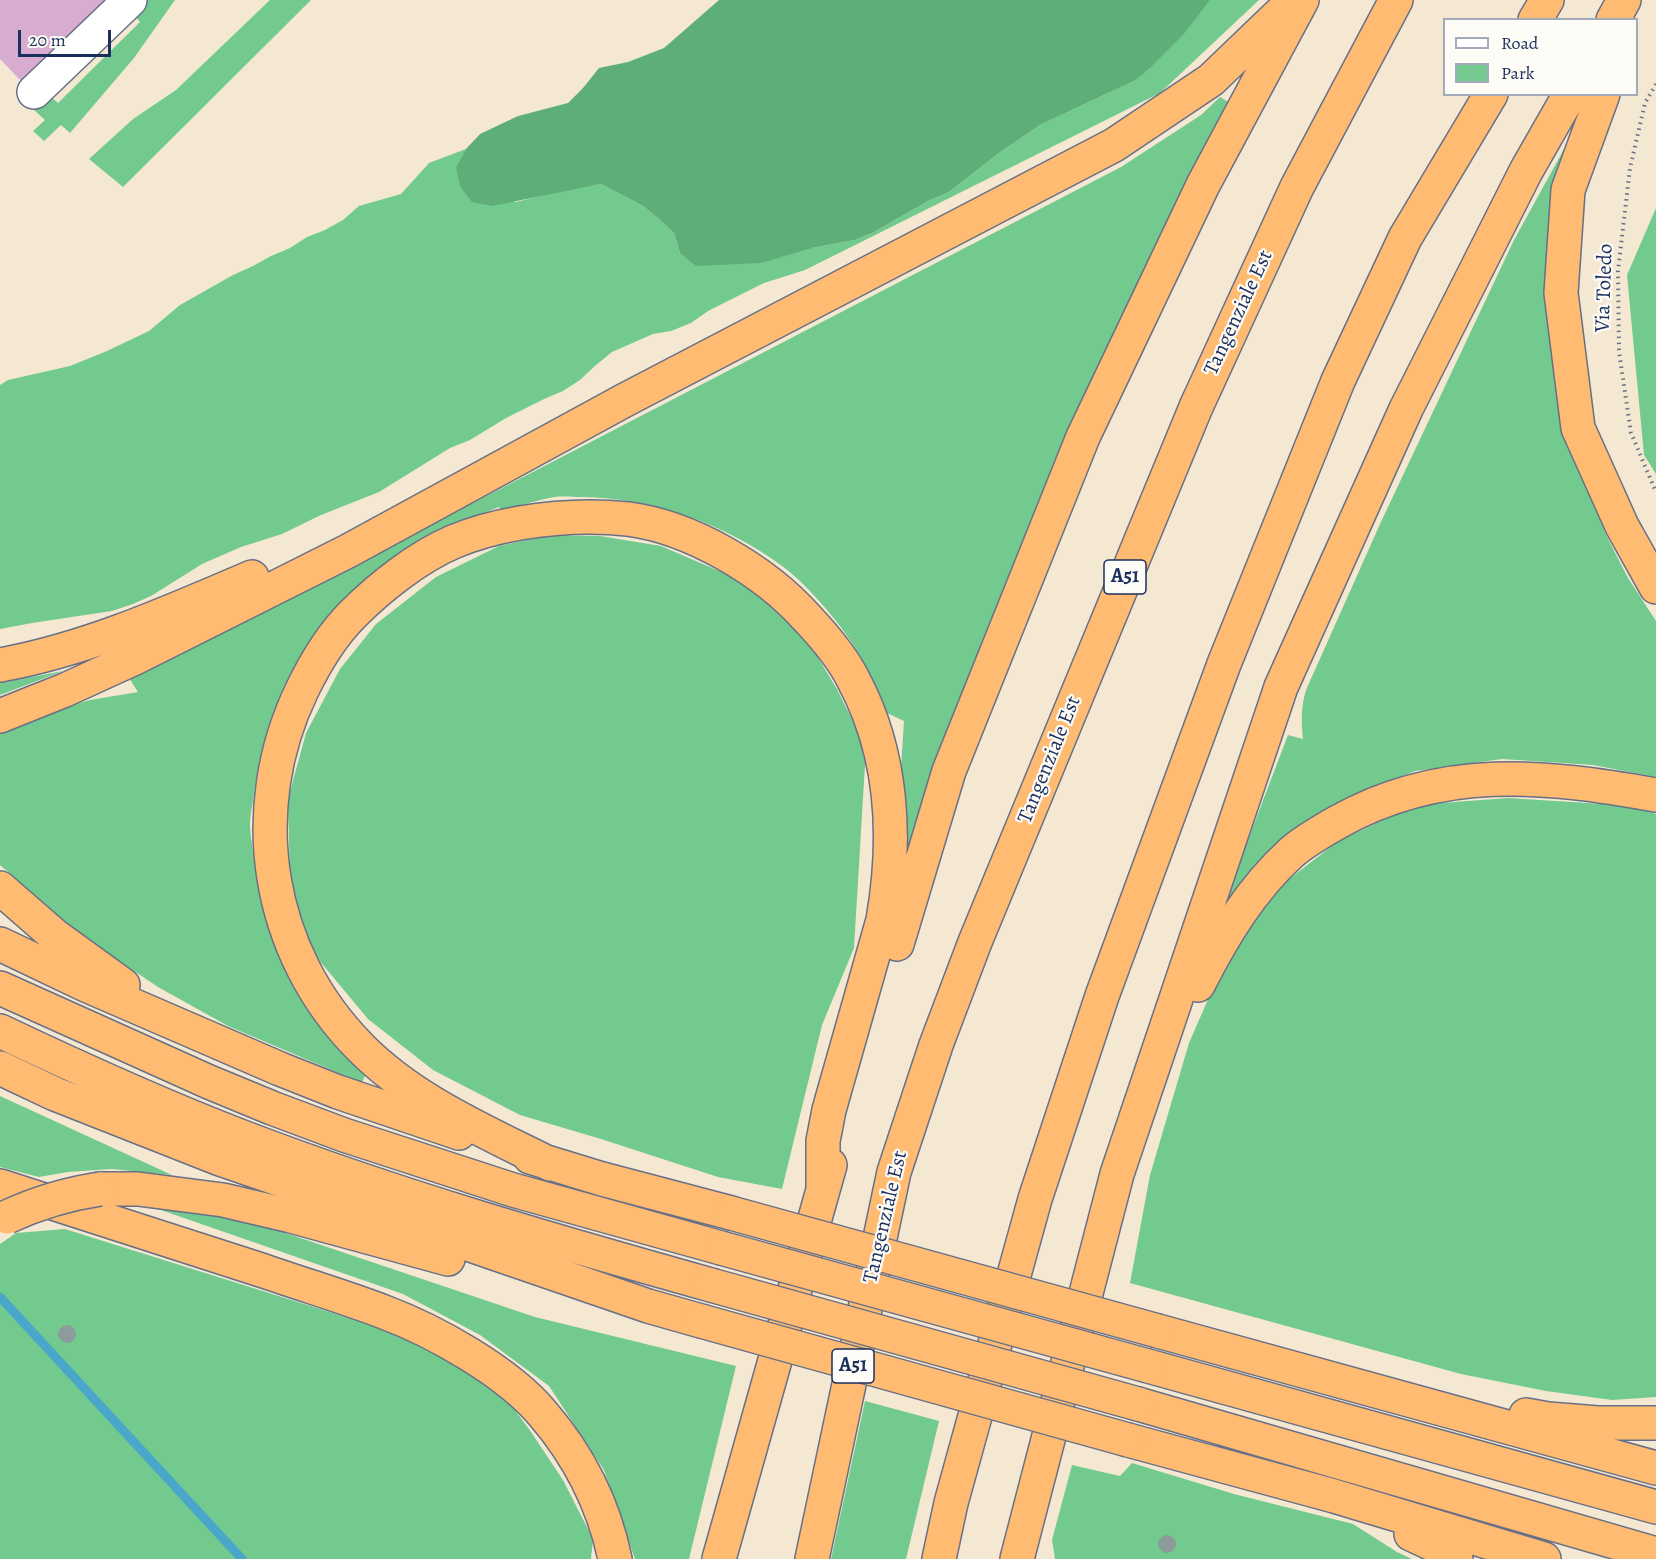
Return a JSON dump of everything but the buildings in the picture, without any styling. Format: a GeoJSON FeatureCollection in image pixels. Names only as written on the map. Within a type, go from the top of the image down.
{"type":"FeatureCollection","features":[{"type":"Feature","properties":{"kind":"highway"},"geometry":{"type":"LineString","coordinates":[[0,716],[135,658],[348,551],[625,400],[1114,145],[1211,80],[1295,0]]}},
{"type":"Feature","properties":{"kind":"highway"},"geometry":{"type":"LineString","coordinates":[[718,1559],[823,1186],[949,771],[1078,448],[1203,185],[1302,0]]}},
{"type":"Feature","properties":{"kind":"highway","name":"Tangenziale Est"},"geometry":{"type":"LineString","coordinates":[[812,1559],[894,1172],[936,1044],[975,942],[1196,406],[1297,187],[1396,0]]}},
{"type":"Feature","properties":{"kind":"highway"},"geometry":{"type":"LineString","coordinates":[[1536,18],[1547,0]]}},
{"type":"Feature","properties":{"kind":"highway"},"geometry":{"type":"LineString","coordinates":[[1614,18],[1624,0]]}},
{"type":"Feature","properties":{"kind":"highway"},"geometry":{"type":"LineString","coordinates":[[1631,18],[1637,0]]}},
{"type":"Feature","properties":{"kind":"highway"},"geometry":{"type":"LineString","coordinates":[[939,1559],[951,1503],[1035,1199],[1102,996],[1224,664],[1338,381],[1367,319],[1405,238],[1490,96]]}},
{"type":"Feature","properties":{"kind":"highway"},"geometry":{"type":"LineString","coordinates":[[1017,1559],[1117,1174],[1281,687],[1406,409],[1526,171],[1569,96]]}},
{"type":"Feature","properties":{"kind":"highway"},"geometry":{"type":"LineString","coordinates":[[1602,96],[1568,190],[1562,293],[1578,428],[1622,526],[1656,587]]}},
{"type":"Feature","properties":{"kind":"highway"},"geometry":{"type":"LineString","coordinates":[[0,665],[38,658],[135,626],[266,571],[510,447],[625,400]]}},
{"type":"Feature","properties":{"kind":"highway"},"geometry":{"type":"LineString","coordinates":[[550,1164],[462,1120],[415,1091],[361,1049],[337,1023],[315,991],[296,956],[283,922],[270,854],[270,817],[274,778],[281,742],[294,707],[309,675],[330,642],[351,616],[382,588],[417,562],[452,542],[494,528],[541,519],[588,517],[630,519],[675,531],[702,542],[761,577],[793,602],[832,647],[853,678],[876,736],[889,795],[891,830],[888,890],[880,931],[829,1110],[823,1141],[823,1186]]}},
{"type":"Feature","properties":{"kind":"highway"},"geometry":{"type":"LineString","coordinates":[[1117,1174],[1154,1096],[1193,996],[1218,946],[1244,906],[1293,851],[1356,812],[1400,795],[1438,784],[1488,779],[1543,779],[1598,784],[1656,795]]}},
{"type":"Feature","properties":{"kind":"highway"},"geometry":{"type":"LineString","coordinates":[[0,888],[82,956],[138,996],[231,1048]]}},
{"type":"Feature","properties":{"kind":"highway"},"geometry":{"type":"LineString","coordinates":[[0,944],[86,985],[338,1092],[550,1164],[1656,1468]]}},
{"type":"Feature","properties":{"kind":"highway"},"geometry":{"type":"LineString","coordinates":[[0,988],[272,1108],[344,1135],[513,1190],[1656,1507]]}},
{"type":"Feature","properties":{"kind":"highway"},"geometry":{"type":"LineString","coordinates":[[0,1031],[86,1072],[245,1138],[331,1169],[499,1223],[1656,1554]]}},
{"type":"Feature","properties":{"kind":"highway"},"geometry":{"type":"LineString","coordinates":[[0,1068],[55,1094],[220,1160],[648,1306],[1334,1496],[1544,1559]]}},
{"type":"Feature","properties":{"kind":"highway"},"geometry":{"type":"LineString","coordinates":[[2,1208],[100,1189],[148,1190],[223,1200],[291,1216],[535,1283],[648,1306]]}},
{"type":"Feature","properties":{"kind":"highway"},"geometry":{"type":"LineString","coordinates":[[2,1208],[217,1255],[374,1308],[418,1326],[452,1344],[519,1389],[543,1414],[585,1475],[600,1506],[615,1559]]}},
{"type":"Feature","properties":{"kind":"highway"},"geometry":{"type":"LineString","coordinates":[[1372,1390],[1548,1419],[1656,1424]]}},
{"type":"Feature","properties":{"kind":"highway"},"geometry":{"type":"LineString","coordinates":[[1334,1496],[1441,1548],[1456,1559]]}},
{"type":"Feature","properties":{"kind":"lane"},"geometry":{"type":"LineString","coordinates":[[34,92],[130,0]]}},
{"type":"Feature","properties":{"kind":"path","name":"Via Toledo"},"geometry":{"type":"LineString","coordinates":[[1656,84],[1645,103],[1630,168],[1618,271],[1619,352],[1631,433],[1656,492]]}},
{"type":"Feature","properties":{"kind":"green space"},"geometry":{"type":"Polygon","coordinates":[[[147,0],[175,0],[134,58],[70,133],[61,125],[44,141],[33,131],[45,120],[34,110],[50,96],[58,103],[140,22],[132,13],[147,0]]]}},
{"type":"Feature","properties":{"kind":"green space"},"geometry":{"type":"Polygon","coordinates":[[[270,0],[311,0],[123,187],[89,159],[133,119],[176,90],[270,0]]]}},
{"type":"Feature","properties":{"kind":"green space"},"geometry":{"type":"Polygon","coordinates":[[[719,0],[1210,0],[1183,35],[1136,80],[1040,125],[949,192],[855,240],[812,248],[761,263],[696,266],[680,253],[674,233],[659,219],[643,206],[601,184],[492,206],[472,202],[460,186],[456,167],[466,149],[480,134],[518,116],[568,103],[599,68],[628,62],[664,48],[719,0]]]}},
{"type":"Feature","properties":{"kind":"green space"},"geometry":{"type":"Polygon","coordinates":[[[1210,0],[1259,0],[1160,93],[805,270],[764,283],[708,311],[691,323],[671,331],[653,334],[612,352],[580,380],[563,391],[506,418],[470,440],[450,448],[379,492],[321,515],[282,534],[241,547],[202,564],[151,596],[133,604],[112,611],[0,629],[0,385],[8,380],[70,366],[149,331],[180,305],[233,275],[325,230],[343,220],[359,206],[401,194],[429,163],[466,149],[456,168],[516,202],[601,184],[643,206],[659,219],[674,233],[680,253],[812,248],[855,240],[949,192],[1040,125],[1136,80],[1210,0]]]}},
{"type":"Feature","properties":{"kind":"green space"},"geometry":{"type":"Polygon","coordinates":[[[1220,97],[1230,103],[933,777],[909,844],[906,844],[901,768],[904,721],[887,713],[856,648],[819,600],[791,573],[760,551],[687,516],[635,502],[555,497],[502,511],[499,507],[420,539],[376,570],[345,597],[347,600],[308,643],[289,676],[269,724],[257,775],[250,825],[256,873],[265,914],[279,954],[297,992],[321,1028],[365,1075],[362,1083],[228,1026],[158,987],[79,934],[0,865],[0,733],[69,706],[138,692],[129,678],[392,545],[1121,167],[1201,115],[1220,97]]]}},
{"type":"Feature","properties":{"kind":"green space"},"geometry":{"type":"Polygon","coordinates":[[[1575,129],[1568,431],[1587,488],[1607,537],[1628,578],[1656,621],[1656,777],[1593,765],[1502,759],[1415,771],[1346,798],[1290,833],[1229,903],[1225,900],[1288,735],[1303,739],[1302,714],[1306,690],[1380,524],[1514,240],[1575,129]]]}},
{"type":"Feature","properties":{"kind":"green space"},"geometry":{"type":"Polygon","coordinates":[[[1656,208],[1656,474],[1644,455],[1627,275],[1656,208]]]}},
{"type":"Feature","properties":{"kind":"green space"},"geometry":{"type":"Polygon","coordinates":[[[550,535],[600,536],[661,546],[740,580],[794,618],[837,689],[866,748],[854,948],[822,1025],[782,1189],[718,1177],[520,1115],[433,1070],[368,1019],[318,959],[303,927],[290,878],[288,799],[306,733],[340,669],[376,624],[436,577],[499,546],[550,535]]]}},
{"type":"Feature","properties":{"kind":"green space"},"geometry":{"type":"Polygon","coordinates":[[[63,671],[0,695],[0,683],[63,671]]]}},
{"type":"Feature","properties":{"kind":"green space"},"geometry":{"type":"Polygon","coordinates":[[[1508,798],[1635,806],[1656,814],[1656,1397],[1612,1400],[1546,1391],[1461,1374],[1130,1283],[1150,1175],[1189,1043],[1227,956],[1284,883],[1337,842],[1414,805],[1508,798]]]}},
{"type":"Feature","properties":{"kind":"green space"},"geometry":{"type":"Polygon","coordinates":[[[0,1096],[172,1175],[112,1169],[68,1172],[39,1177],[0,1167],[0,1096]]]}},
{"type":"Feature","properties":{"kind":"green space"},"geometry":{"type":"Polygon","coordinates":[[[158,1209],[253,1222],[535,1317],[736,1366],[689,1559],[635,1559],[604,1470],[549,1386],[480,1335],[403,1294],[158,1209]]]}},
{"type":"Feature","properties":{"kind":"green space"},"geometry":{"type":"Polygon","coordinates":[[[65,1229],[403,1335],[499,1389],[563,1480],[593,1539],[591,1559],[0,1559],[0,1244],[16,1233],[65,1229]]]}},
{"type":"Feature","properties":{"kind":"green space"},"geometry":{"type":"Polygon","coordinates":[[[865,1401],[939,1421],[906,1559],[831,1559],[865,1401]]]}},
{"type":"Feature","properties":{"kind":"green space"},"geometry":{"type":"Polygon","coordinates":[[[1132,1463],[1234,1494],[1353,1524],[1412,1559],[1055,1559],[1052,1540],[1072,1465],[1120,1476],[1132,1463]]]}},
{"type":"Feature","properties":{"kind":"waterway"},"geometry":{"type":"LineString","coordinates":[[0,1297],[242,1559]]}}]}
